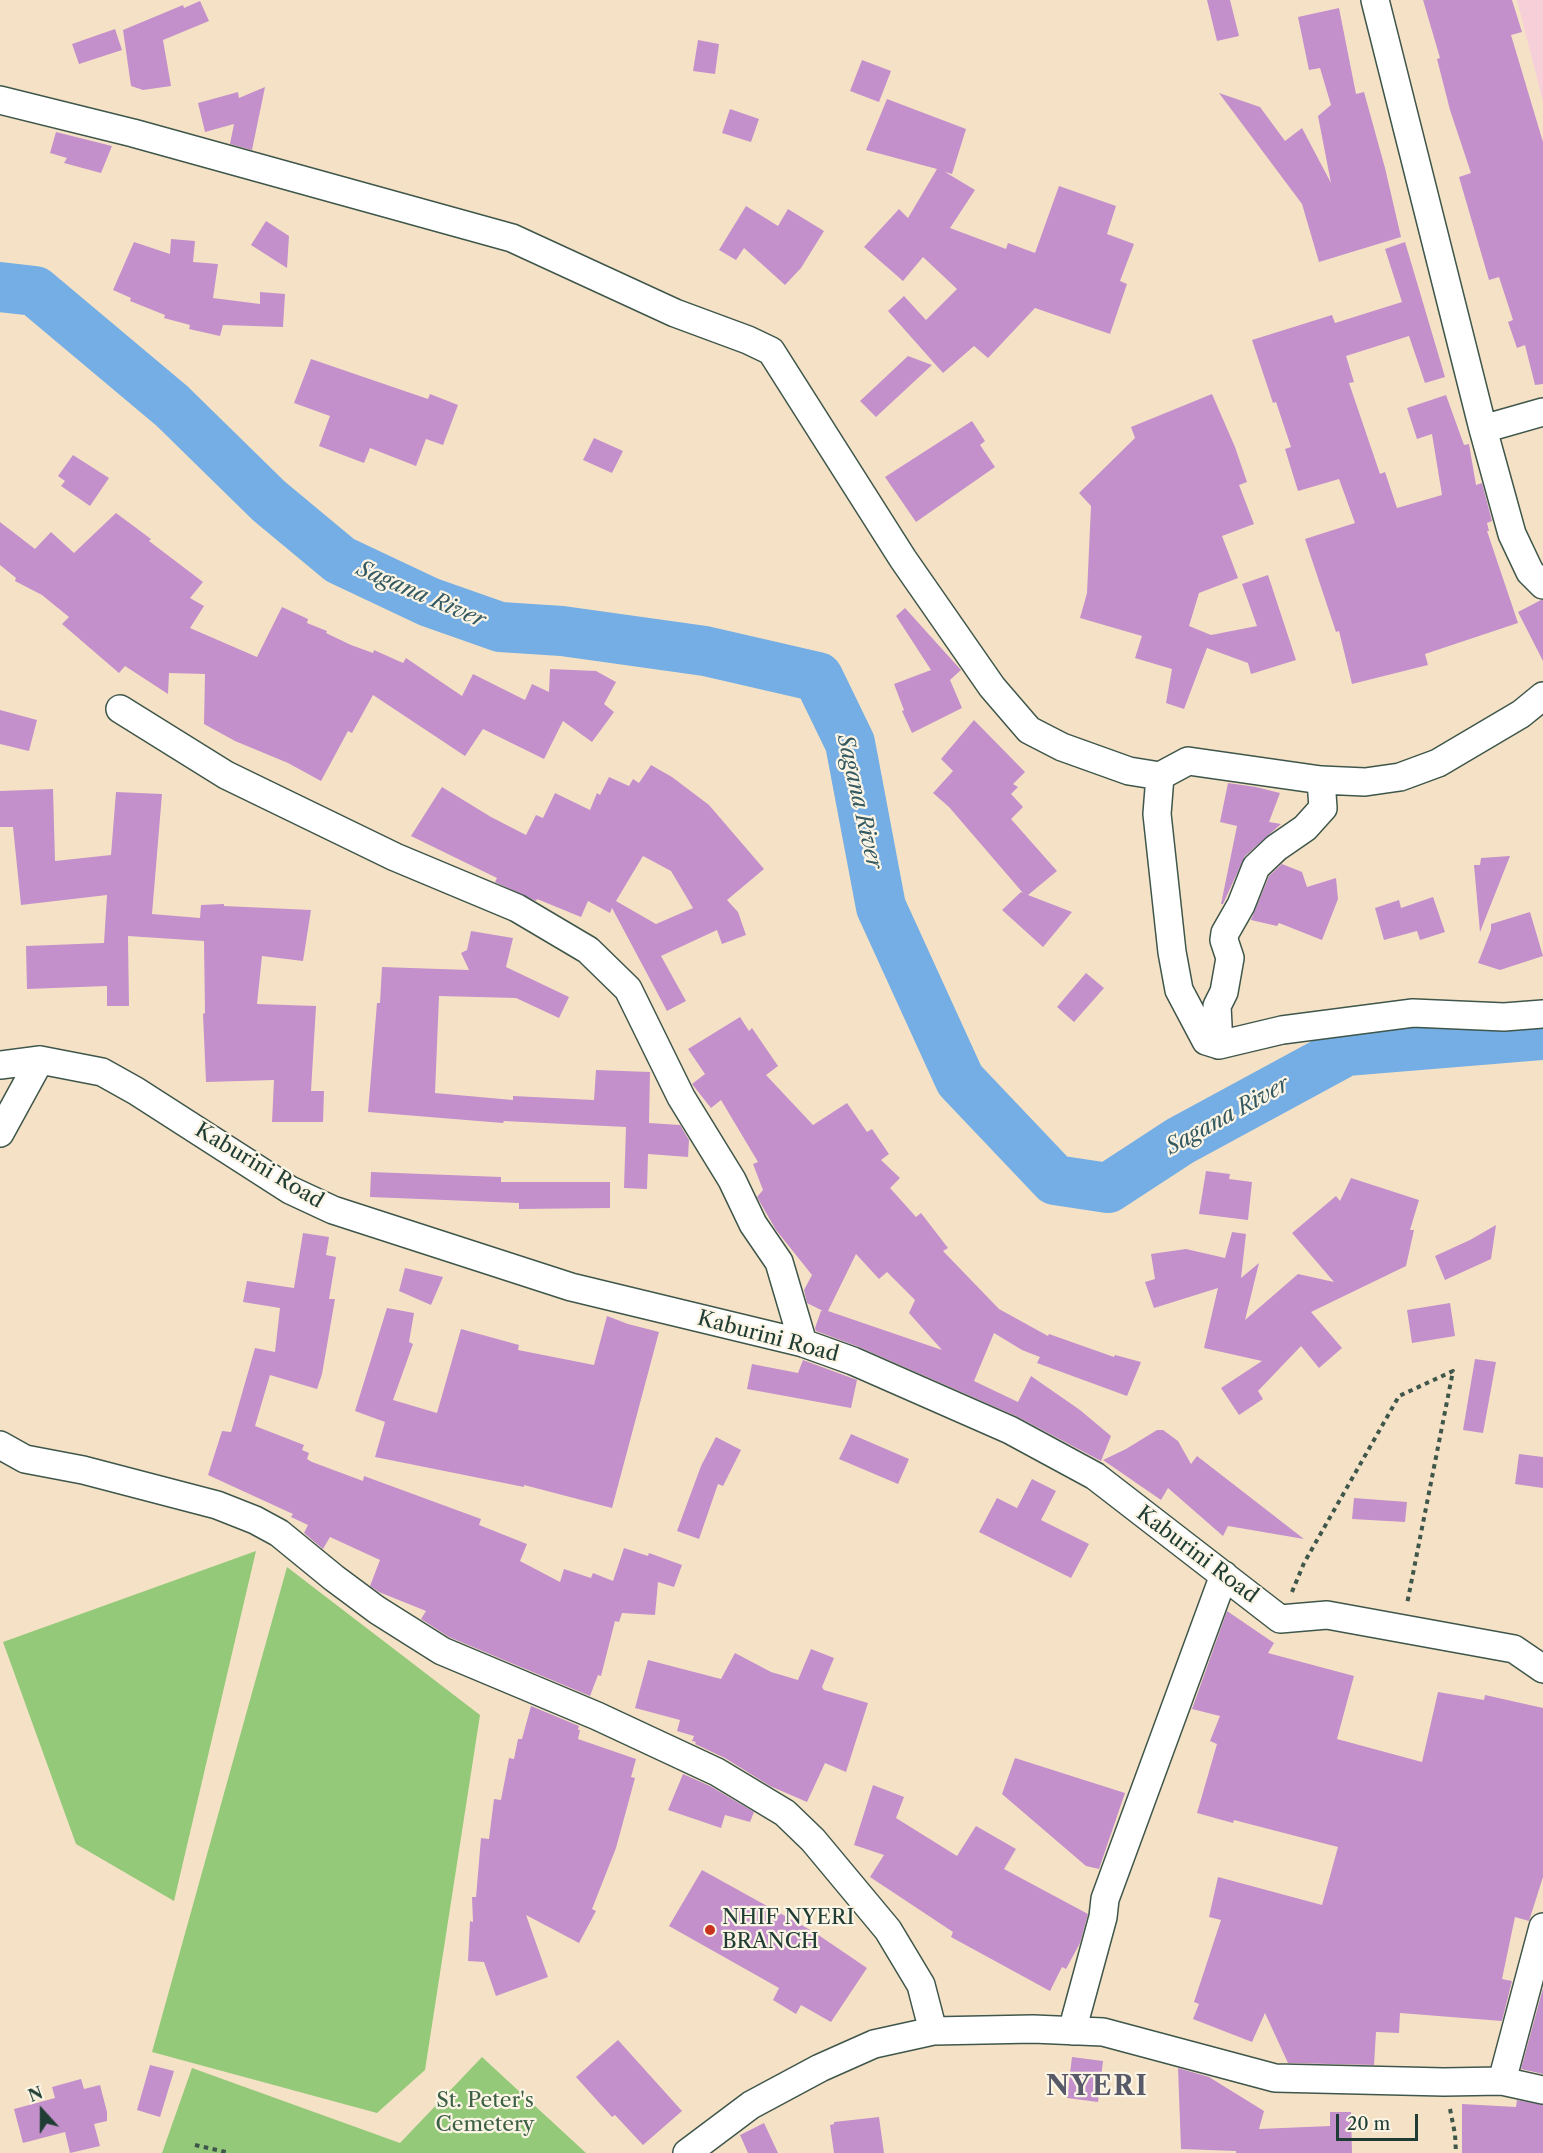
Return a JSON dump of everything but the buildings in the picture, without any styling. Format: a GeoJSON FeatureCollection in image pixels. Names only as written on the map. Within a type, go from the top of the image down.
{"type":"FeatureCollection","features":[{"type":"Feature","properties":{"kind":"street"},"geometry":{"type":"LineString","coordinates":[[1375,0],[1483,429],[1512,534],[1530,572],[1543,585]]}},
{"type":"Feature","properties":{"kind":"street"},"geometry":{"type":"LineString","coordinates":[[0,100],[133,133],[512,238],[675,313],[771,351],[903,559],[992,687],[1029,730],[1062,747],[1129,771],[1160,776],[1188,761],[1321,780],[1365,782],[1400,777],[1438,763],[1521,714],[1543,696]]}},
{"type":"Feature","properties":{"kind":"street"},"geometry":{"type":"LineString","coordinates":[[1483,429],[1543,412]]}},
{"type":"Feature","properties":{"kind":"street"},"geometry":{"type":"LineString","coordinates":[[120,709],[226,775],[395,857],[517,908],[588,950],[628,989],[681,1097],[732,1180],[753,1224],[778,1262],[803,1343]]}},
{"type":"Feature","properties":{"kind":"street"},"geometry":{"type":"LineString","coordinates":[[1160,776],[1157,814],[1167,926],[1179,990],[1206,1041],[1219,1045],[1282,1030],[1413,1013],[1504,1017],[1543,1014]]}},
{"type":"Feature","properties":{"kind":"street"},"geometry":{"type":"LineString","coordinates":[[1219,1045],[1217,1006],[1224,992],[1230,958],[1224,940],[1225,933],[1241,905],[1257,867],[1276,848],[1318,816],[1323,808],[1321,780]]}},
{"type":"Feature","properties":{"kind":"street"},"geometry":{"type":"LineString","coordinates":[[0,1133],[40,1060]]}},
{"type":"Feature","properties":{"kind":"street","name":"Kaburini Road"},"geometry":{"type":"LineString","coordinates":[[0,1065],[40,1060],[102,1072],[136,1091],[290,1190],[333,1209],[571,1287],[803,1343],[853,1361],[1010,1430],[1095,1476],[1280,1619]]}},
{"type":"Feature","properties":{"kind":"street"},"geometry":{"type":"LineString","coordinates":[[0,1445],[25,1460],[83,1470],[206,1502],[255,1520],[279,1533],[377,1610],[442,1651],[597,1716],[717,1772],[785,1813],[813,1840],[888,1930],[921,1985],[933,2031]]}},
{"type":"Feature","properties":{"kind":"street"},"geometry":{"type":"LineString","coordinates":[[1072,2031],[1106,1899],[1224,1575]]}},
{"type":"Feature","properties":{"kind":"street"},"geometry":{"type":"LineString","coordinates":[[1280,1619],[1327,1615],[1514,1649],[1543,1669]]}},
{"type":"Feature","properties":{"kind":"street"},"geometry":{"type":"LineString","coordinates":[[1502,2081],[1543,1927]]}},
{"type":"Feature","properties":{"kind":"street"},"geometry":{"type":"LineString","coordinates":[[687,2153],[752,2105],[820,2068],[874,2044],[933,2031],[1033,2029],[1103,2032],[1275,2078],[1502,2081],[1543,2091]]}},
{"type":"Feature","properties":{"kind":"path"},"geometry":{"type":"LineString","coordinates":[[1280,1619],[1304,1563],[1399,1396],[1453,1371],[1402,1628]]}},
{"type":"Feature","properties":{"kind":"path"},"geometry":{"type":"LineString","coordinates":[[1444,2082],[1455,2134],[1456,2153]]}},
{"type":"Feature","properties":{"kind":"path"},"geometry":{"type":"LineString","coordinates":[[195,2145],[230,2153]]}},
{"type":"Feature","properties":{"kind":"shaded area"},"geometry":{"type":"Polygon","coordinates":[[[1517,0],[1543,0],[1543,102],[1517,0]]]}},
{"type":"Feature","properties":{"kind":"green space"},"geometry":{"type":"Polygon","coordinates":[[[256,1551],[174,1901],[76,1844],[3,1642],[256,1551]]]}},
{"type":"Feature","properties":{"kind":"green space"},"geometry":{"type":"Polygon","coordinates":[[[287,1567],[480,1715],[425,2070],[377,2113],[152,2052],[287,1567]]]}},
{"type":"Feature","properties":{"kind":"green space","name":"St. Peter's Cemetery"},"geometry":{"type":"Polygon","coordinates":[[[482,2057],[586,2153],[162,2153],[192,2068],[400,2143],[482,2057]]]}},
{"type":"Feature","properties":{"kind":"waterway","name":"Sagana River"},"geometry":{"type":"LineString","coordinates":[[0,287],[35,291],[172,406],[269,501],[340,560],[429,602],[500,627],[562,631],[705,651],[818,677],[850,743],[881,907],[960,1080],[1055,1180],[1108,1188],[1180,1141],[1346,1051],[1543,1035]]}},
{"type":"Feature","properties":{"kind":"place","name":"NHIF NYERI BRANCH"},"geometry":{"type":"Point","coordinates":[710,1930]}},
{"type":"Feature","properties":{"kind":"district","name":"NYERI"},"geometry":{"type":"Point","coordinates":[1097,2087]}}]}
